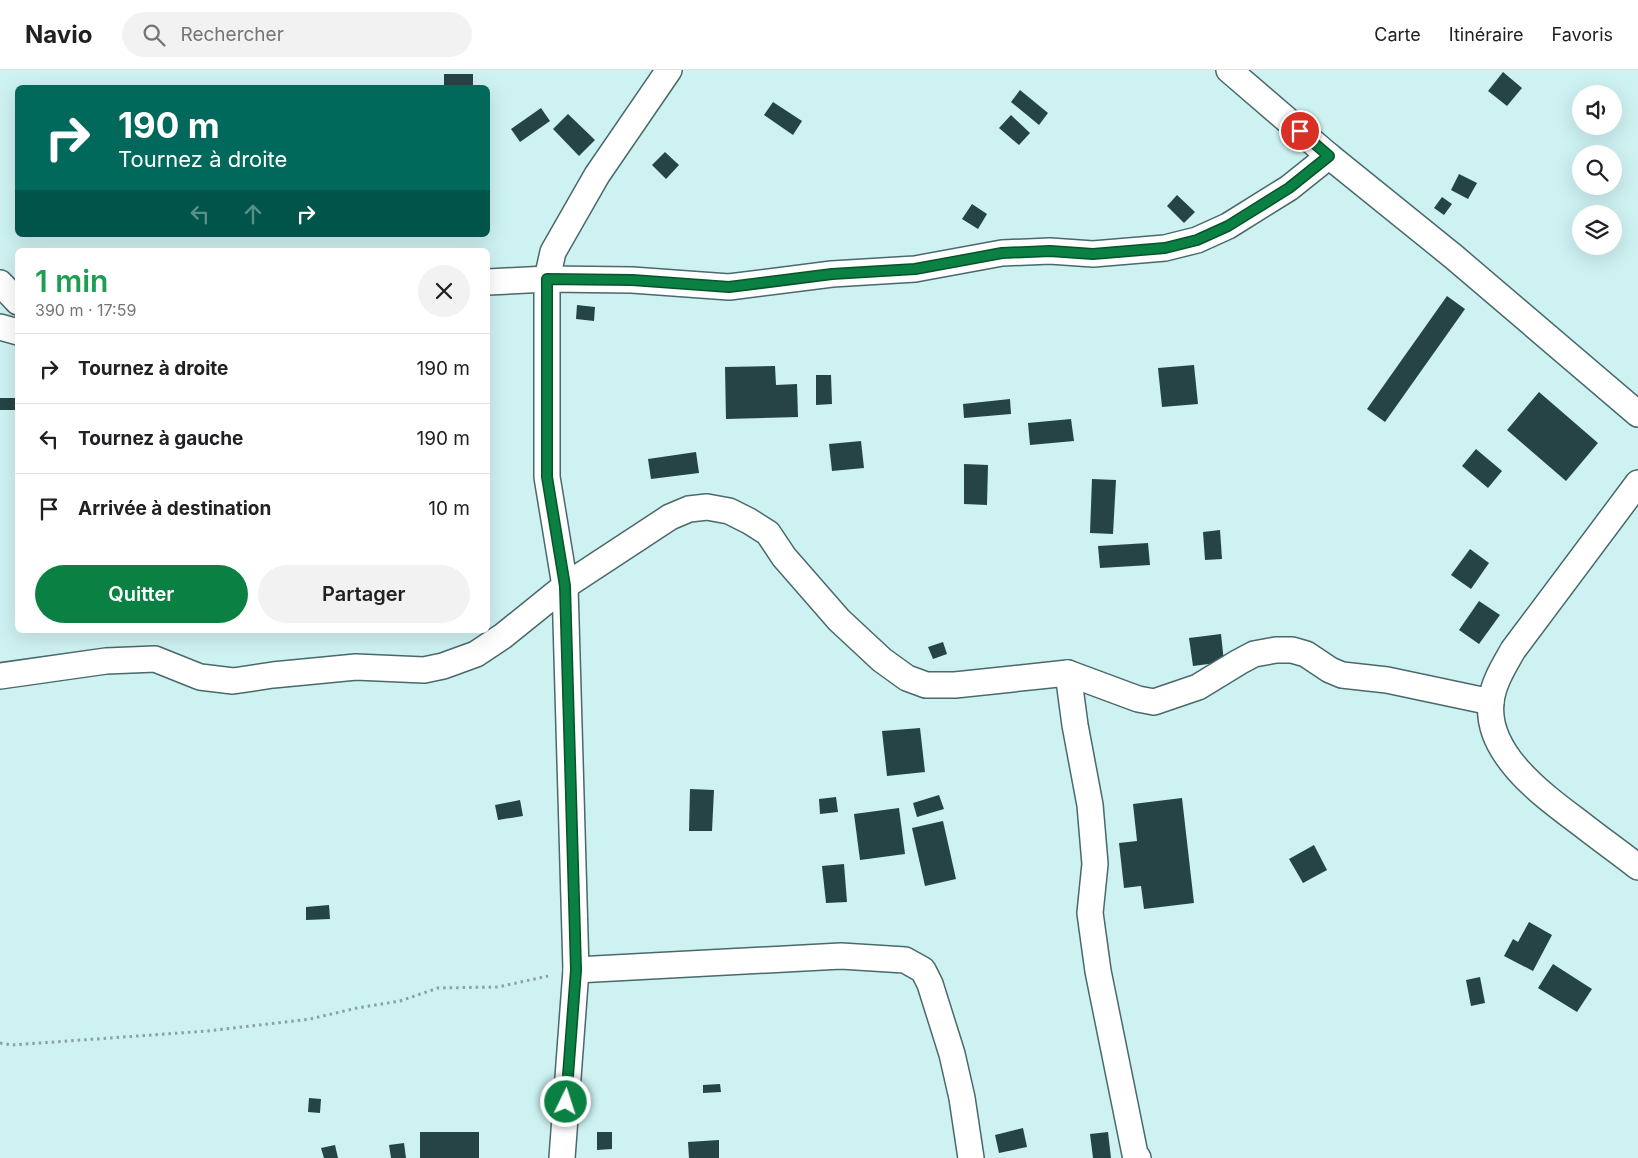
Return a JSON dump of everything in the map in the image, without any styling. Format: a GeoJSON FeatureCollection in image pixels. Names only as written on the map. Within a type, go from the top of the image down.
{"type":"FeatureCollection","features":[{"type":"Feature","properties":{"kind":"street"},"geometry":{"type":"LineString","coordinates":[[562,1158],[576,970],[565,586],[547,477],[547,279],[553,252],[592,183],[669,70]]}},
{"type":"Feature","properties":{"kind":"street"},"geometry":{"type":"LineString","coordinates":[[1229,70],[1329,156],[1454,257],[1638,414]]}},
{"type":"Feature","properties":{"kind":"street"},"geometry":{"type":"LineString","coordinates":[[490,282],[547,279],[632,280],[729,287],[832,274],[915,269],[1002,253],[1050,251],[1093,254],[1165,248],[1197,240],[1228,226],[1289,188],[1329,156]]}},
{"type":"Feature","properties":{"kind":"street"},"geometry":{"type":"LineString","coordinates":[[0,283],[15,299]]}},
{"type":"Feature","properties":{"kind":"street"},"geometry":{"type":"LineString","coordinates":[[0,327],[15,331]]}},
{"type":"Feature","properties":{"kind":"street"},"geometry":{"type":"LineString","coordinates":[[1638,483],[1513,650],[1500,674],[1491,702],[1491,718],[1498,738],[1504,753],[1517,769],[1539,792],[1638,867]]}},
{"type":"Feature","properties":{"kind":"street"},"geometry":{"type":"LineString","coordinates":[[0,676],[106,661],[155,659],[200,677],[233,681],[356,667],[424,670],[476,654],[503,636],[565,586],[670,517],[689,509],[707,507],[730,511],[768,533],[784,557],[839,620],[882,660],[907,678],[926,685],[955,685],[1068,673],[1138,699],[1154,702],[1198,687],[1254,654],[1276,650],[1292,650],[1306,654],[1342,676],[1387,680],[1491,702]]}},
{"type":"Feature","properties":{"kind":"street"},"geometry":{"type":"LineString","coordinates":[[1068,673],[1075,725],[1090,805],[1095,864],[1090,913],[1098,970],[1135,1154],[1138,1158]]}},
{"type":"Feature","properties":{"kind":"street"},"geometry":{"type":"LineString","coordinates":[[576,970],[841,956],[905,960],[923,970],[930,984],[952,1054],[962,1098],[971,1158]]}},
{"type":"Feature","properties":{"kind":"path"},"geometry":{"type":"LineString","coordinates":[[0,1043],[12,1045],[101,1039],[207,1031],[310,1020],[357,1008],[400,1001],[438,988],[498,987],[576,970]]}},
{"type":"Feature","properties":{"kind":"building"},"geometry":{"type":"Polygon","coordinates":[[[1503,72],[1522,88],[1507,106],[1488,91],[1503,72]]]}},
{"type":"Feature","properties":{"kind":"building"},"geometry":{"type":"Polygon","coordinates":[[[444,74],[473,74],[473,85],[444,85],[444,74]]]}},
{"type":"Feature","properties":{"kind":"building"},"geometry":{"type":"Polygon","coordinates":[[[1020,90],[1048,113],[1039,125],[1011,102],[1020,90]]]}},
{"type":"Feature","properties":{"kind":"building"},"geometry":{"type":"Polygon","coordinates":[[[773,102],[802,121],[793,135],[764,115],[773,102]]]}},
{"type":"Feature","properties":{"kind":"building"},"geometry":{"type":"Polygon","coordinates":[[[541,108],[550,121],[520,142],[511,129],[541,108]]]}},
{"type":"Feature","properties":{"kind":"building"},"geometry":{"type":"Polygon","coordinates":[[[568,114],[595,140],[579,156],[553,129],[568,114]]]}},
{"type":"Feature","properties":{"kind":"building"},"geometry":{"type":"Polygon","coordinates":[[[1011,115],[1030,133],[1019,145],[999,128],[1011,115]]]}},
{"type":"Feature","properties":{"kind":"building"},"geometry":{"type":"Polygon","coordinates":[[[665,152],[679,165],[666,179],[652,165],[665,152]]]}},
{"type":"Feature","properties":{"kind":"building"},"geometry":{"type":"Polygon","coordinates":[[[1459,174],[1477,183],[1468,199],[1451,190],[1459,174]]]}},
{"type":"Feature","properties":{"kind":"building"},"geometry":{"type":"Polygon","coordinates":[[[1177,195],[1195,212],[1184,223],[1167,206],[1177,195]]]}},
{"type":"Feature","properties":{"kind":"building"},"geometry":{"type":"Polygon","coordinates":[[[1442,197],[1452,204],[1444,215],[1434,208],[1442,197]]]}},
{"type":"Feature","properties":{"kind":"building"},"geometry":{"type":"Polygon","coordinates":[[[972,204],[987,214],[978,229],[962,219],[972,204]]]}},
{"type":"Feature","properties":{"kind":"building"},"geometry":{"type":"Polygon","coordinates":[[[1447,296],[1465,309],[1385,422],[1367,409],[1447,296]]]}},
{"type":"Feature","properties":{"kind":"building"},"geometry":{"type":"Polygon","coordinates":[[[577,305],[595,307],[594,321],[576,319],[577,305]]]}},
{"type":"Feature","properties":{"kind":"building"},"geometry":{"type":"Polygon","coordinates":[[[1194,365],[1198,404],[1162,407],[1158,368],[1194,365]]]}},
{"type":"Feature","properties":{"kind":"building"},"geometry":{"type":"Polygon","coordinates":[[[775,366],[776,385],[797,384],[798,417],[726,419],[725,367],[775,366]]]}},
{"type":"Feature","properties":{"kind":"building"},"geometry":{"type":"Polygon","coordinates":[[[816,375],[831,375],[832,404],[816,405],[816,375]]]}},
{"type":"Feature","properties":{"kind":"building"},"geometry":{"type":"Polygon","coordinates":[[[1539,392],[1598,443],[1566,481],[1507,430],[1539,392]]]}},
{"type":"Feature","properties":{"kind":"building"},"geometry":{"type":"Polygon","coordinates":[[[0,398],[15,398],[15,410],[0,410],[0,398]]]}},
{"type":"Feature","properties":{"kind":"building"},"geometry":{"type":"Polygon","coordinates":[[[1010,399],[1011,414],[964,418],[963,404],[1010,399]]]}},
{"type":"Feature","properties":{"kind":"building"},"geometry":{"type":"Polygon","coordinates":[[[1071,419],[1074,441],[1030,445],[1028,423],[1071,419]]]}},
{"type":"Feature","properties":{"kind":"building"},"geometry":{"type":"Polygon","coordinates":[[[861,441],[864,468],[832,471],[829,444],[861,441]]]}},
{"type":"Feature","properties":{"kind":"building"},"geometry":{"type":"Polygon","coordinates":[[[1476,449],[1502,471],[1488,488],[1462,466],[1476,449]]]}},
{"type":"Feature","properties":{"kind":"building"},"geometry":{"type":"Polygon","coordinates":[[[696,452],[699,473],[651,479],[648,459],[696,452]]]}},
{"type":"Feature","properties":{"kind":"building"},"geometry":{"type":"Polygon","coordinates":[[[964,464],[988,465],[987,505],[964,504],[964,464]]]}},
{"type":"Feature","properties":{"kind":"building"},"geometry":{"type":"Polygon","coordinates":[[[1092,479],[1116,480],[1113,534],[1090,533],[1092,479]]]}},
{"type":"Feature","properties":{"kind":"building"},"geometry":{"type":"Polygon","coordinates":[[[1220,530],[1222,559],[1205,560],[1203,532],[1220,530]]]}},
{"type":"Feature","properties":{"kind":"building"},"geometry":{"type":"Polygon","coordinates":[[[1148,543],[1150,565],[1100,568],[1098,546],[1148,543]]]}},
{"type":"Feature","properties":{"kind":"building"},"geometry":{"type":"Polygon","coordinates":[[[1470,549],[1489,563],[1471,589],[1451,575],[1470,549]]]}},
{"type":"Feature","properties":{"kind":"building"},"geometry":{"type":"Polygon","coordinates":[[[1479,601],[1500,615],[1479,644],[1459,630],[1479,601]]]}},
{"type":"Feature","properties":{"kind":"building"},"geometry":{"type":"Polygon","coordinates":[[[1221,634],[1224,662],[1193,666],[1189,638],[1221,634]]]}},
{"type":"Feature","properties":{"kind":"building"},"geometry":{"type":"Polygon","coordinates":[[[943,642],[947,654],[933,659],[928,647],[943,642]]]}},
{"type":"Feature","properties":{"kind":"building"},"geometry":{"type":"Polygon","coordinates":[[[920,728],[925,772],[887,776],[882,731],[920,728]]]}},
{"type":"Feature","properties":{"kind":"building"},"geometry":{"type":"Polygon","coordinates":[[[690,789],[714,790],[712,831],[689,831],[690,789]]]}},
{"type":"Feature","properties":{"kind":"building"},"geometry":{"type":"Polygon","coordinates":[[[939,795],[944,809],[917,817],[913,803],[939,795]]]}},
{"type":"Feature","properties":{"kind":"building"},"geometry":{"type":"Polygon","coordinates":[[[836,797],[838,812],[820,814],[819,799],[836,797]]]}},
{"type":"Feature","properties":{"kind":"building"},"geometry":{"type":"Polygon","coordinates":[[[1182,798],[1194,903],[1144,909],[1141,886],[1124,888],[1119,843],[1137,841],[1133,804],[1182,798]]]}},
{"type":"Feature","properties":{"kind":"building"},"geometry":{"type":"Polygon","coordinates":[[[520,800],[523,816],[498,820],[495,805],[520,800]]]}},
{"type":"Feature","properties":{"kind":"building"},"geometry":{"type":"Polygon","coordinates":[[[899,808],[905,854],[860,860],[854,814],[899,808]]]}},
{"type":"Feature","properties":{"kind":"building"},"geometry":{"type":"Polygon","coordinates":[[[943,821],[956,879],[925,886],[912,828],[943,821]]]}},
{"type":"Feature","properties":{"kind":"building"},"geometry":{"type":"Polygon","coordinates":[[[1314,845],[1327,870],[1303,883],[1289,859],[1314,845]]]}},
{"type":"Feature","properties":{"kind":"building"},"geometry":{"type":"Polygon","coordinates":[[[844,864],[847,902],[826,903],[822,866],[844,864]]]}},
{"type":"Feature","properties":{"kind":"building"},"geometry":{"type":"Polygon","coordinates":[[[329,905],[330,919],[306,920],[306,907],[329,905]]]}},
{"type":"Feature","properties":{"kind":"building"},"geometry":{"type":"Polygon","coordinates":[[[1529,922],[1552,935],[1533,971],[1504,956],[1513,939],[1518,942],[1529,922]]]}},
{"type":"Feature","properties":{"kind":"building"},"geometry":{"type":"Polygon","coordinates":[[[1553,964],[1592,989],[1577,1012],[1538,988],[1553,964]]]}},
{"type":"Feature","properties":{"kind":"building"},"geometry":{"type":"Polygon","coordinates":[[[1480,977],[1485,1003],[1471,1006],[1466,980],[1480,977]]]}},
{"type":"Feature","properties":{"kind":"building"},"geometry":{"type":"Polygon","coordinates":[[[720,1084],[721,1092],[703,1093],[703,1085],[720,1084]]]}},
{"type":"Feature","properties":{"kind":"building"},"geometry":{"type":"Polygon","coordinates":[[[309,1098],[321,1099],[320,1113],[308,1112],[309,1098]]]}},
{"type":"Feature","properties":{"kind":"building"},"geometry":{"type":"Polygon","coordinates":[[[1023,1128],[1027,1147],[999,1153],[995,1135],[1023,1128]]]}},
{"type":"Feature","properties":{"kind":"building"},"geometry":{"type":"Polygon","coordinates":[[[420,1132],[479,1132],[479,1158],[420,1158],[420,1132]]]}},
{"type":"Feature","properties":{"kind":"building"},"geometry":{"type":"Polygon","coordinates":[[[597,1132],[612,1132],[612,1149],[597,1150],[597,1132]]]}},
{"type":"Feature","properties":{"kind":"building"},"geometry":{"type":"Polygon","coordinates":[[[1108,1132],[1111,1158],[1093,1158],[1090,1134],[1108,1132]]]}},
{"type":"Feature","properties":{"kind":"building"},"geometry":{"type":"Polygon","coordinates":[[[719,1140],[719,1158],[689,1158],[688,1142],[719,1140]]]}},
{"type":"Feature","properties":{"kind":"building"},"geometry":{"type":"Polygon","coordinates":[[[404,1143],[406,1158],[391,1158],[389,1145],[404,1143]]]}},
{"type":"Feature","properties":{"kind":"building"},"geometry":{"type":"Polygon","coordinates":[[[335,1145],[338,1158],[324,1158],[321,1148],[335,1145]]]}},
{"type":"Feature","properties":{"kind":"route"},"geometry":{"type":"LineString","coordinates":[[566,1102],[576,970],[565,586],[547,477],[547,279],[632,280],[729,287],[832,274],[915,269],[1002,253],[1050,251],[1093,254],[1165,248],[1197,240],[1228,226],[1289,188],[1329,156],[1300,131]]}}]}
